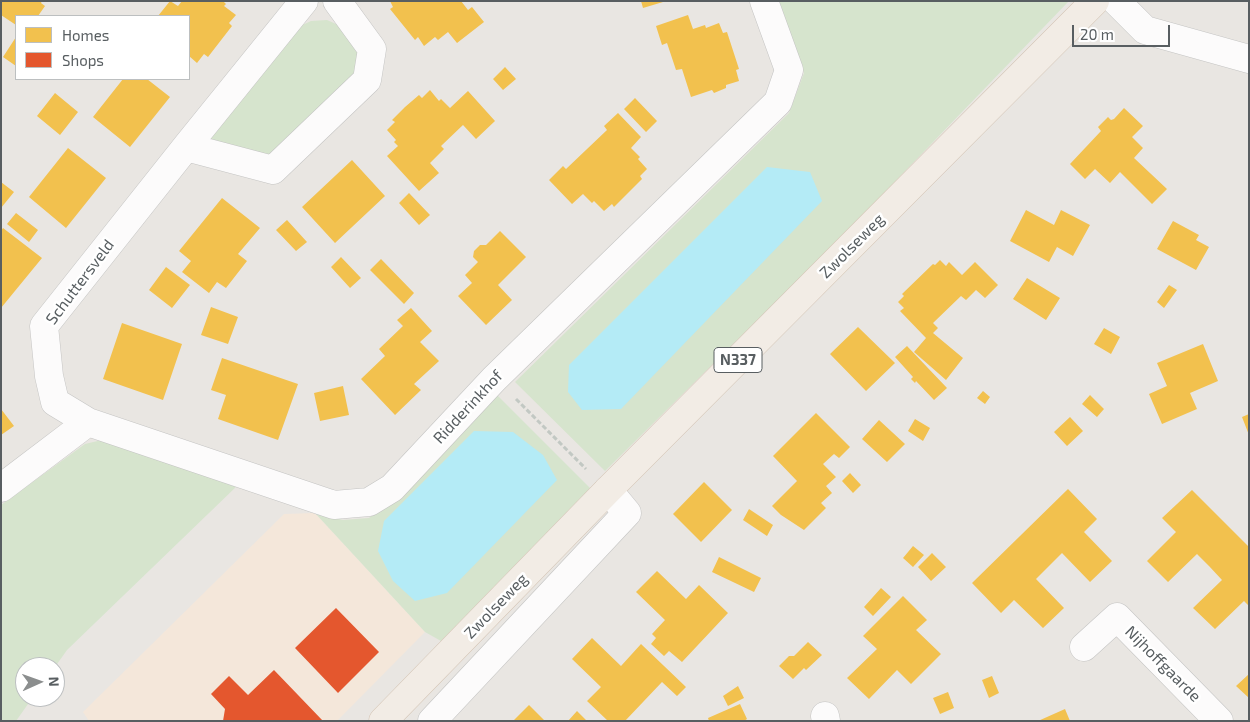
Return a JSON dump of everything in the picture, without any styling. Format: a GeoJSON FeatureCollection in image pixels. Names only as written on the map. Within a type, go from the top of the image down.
{"type":"FeatureCollection","features":[{"type":"Feature","properties":{"kind":"main road","name":"Zwolseweg"},"geometry":{"type":"LineString","coordinates":[[383,721],[608,490],[1095,1]]}},
{"type":"Feature","properties":{"kind":"street","name":"Schuttersveld"},"geometry":{"type":"LineString","coordinates":[[88,422],[55,402],[44,326],[304,1]]}},
{"type":"Feature","properties":{"kind":"street"},"geometry":{"type":"LineString","coordinates":[[186,147],[273,170],[367,80],[372,49],[337,1]]}},
{"type":"Feature","properties":{"kind":"street","name":"Ridderinkhof"},"geometry":{"type":"LineString","coordinates":[[88,422],[334,505],[369,502],[392,488],[494,379],[778,102],[789,70],[764,1]]}},
{"type":"Feature","properties":{"kind":"street"},"geometry":{"type":"LineString","coordinates":[[1116,1],[1145,30],[1249,59]]}},
{"type":"Feature","properties":{"kind":"street"},"geometry":{"type":"LineString","coordinates":[[1,488],[88,422]]}},
{"type":"Feature","properties":{"kind":"street","name":"Zwolseweg"},"geometry":{"type":"LineString","coordinates":[[432,721],[627,513],[608,490]]}},
{"type":"Feature","properties":{"kind":"street","name":"Nijhoffgaarde"},"geometry":{"type":"LineString","coordinates":[[1084,647],[1117,617],[1219,721]]}},
{"type":"Feature","properties":{"kind":"path"},"geometry":{"type":"LineString","coordinates":[[494,379],[608,490]]}},
{"type":"Feature","properties":{"kind":"shaded area"},"geometry":{"type":"Polygon","coordinates":[[[315,513],[425,632],[337,721],[89,721],[83,712],[284,514],[315,513]]]}},
{"type":"Feature","properties":{"kind":"green space"},"geometry":{"type":"Polygon","coordinates":[[[779,1],[1069,1],[855,223],[605,471],[515,382],[789,113],[804,73],[779,1]]]}},
{"type":"Feature","properties":{"kind":"green space"},"geometry":{"type":"Polygon","coordinates":[[[327,20],[344,29],[354,41],[357,55],[355,75],[276,153],[262,155],[208,140],[292,30],[311,21],[327,20]]]}},
{"type":"Feature","properties":{"kind":"green space"},"geometry":{"type":"Polygon","coordinates":[[[497,395],[590,488],[441,641],[425,632],[315,513],[343,520],[369,518],[497,395]]]}},
{"type":"Feature","properties":{"kind":"green space"},"geometry":{"type":"Polygon","coordinates":[[[102,440],[237,486],[67,650],[62,657],[15,657],[15,707],[26,707],[16,721],[1,721],[1,505],[85,444],[102,440]]]}},
{"type":"Feature","properties":{"kind":"water"},"geometry":{"type":"Polygon","coordinates":[[[767,167],[810,172],[822,201],[621,409],[582,410],[568,392],[569,365],[767,167]]]}},
{"type":"Feature","properties":{"kind":"water"},"geometry":{"type":"Polygon","coordinates":[[[474,431],[513,432],[543,455],[557,480],[447,593],[415,601],[393,581],[378,551],[384,521],[474,431]]]}},
{"type":"Feature","properties":{"kind":"building: Homes"},"geometry":{"type":"Polygon","coordinates":[[[1,1],[42,1],[41,3],[45,6],[39,15],[15,15],[15,24],[1,15],[1,1]]]}},
{"type":"Feature","properties":{"kind":"building: Homes"},"geometry":{"type":"Polygon","coordinates":[[[170,1],[178,6],[182,1],[223,1],[226,4],[224,6],[236,15],[229,23],[232,26],[208,57],[204,54],[197,63],[190,57],[190,15],[159,15],[170,1]]]}},
{"type":"Feature","properties":{"kind":"building: Homes"},"geometry":{"type":"Polygon","coordinates":[[[390,1],[461,1],[468,10],[472,7],[484,22],[457,43],[448,32],[438,40],[435,37],[424,46],[418,37],[415,40],[390,9],[393,7],[390,1]]]}},
{"type":"Feature","properties":{"kind":"building: Homes"},"geometry":{"type":"Polygon","coordinates":[[[641,1],[663,1],[663,2],[643,8],[641,1]]]}},
{"type":"Feature","properties":{"kind":"building: Homes"},"geometry":{"type":"Polygon","coordinates":[[[688,15],[693,29],[705,25],[706,28],[719,23],[723,33],[727,32],[739,69],[736,70],[739,81],[726,85],[726,88],[714,93],[712,90],[691,97],[682,69],[676,70],[667,43],[662,45],[656,26],[688,15]]]}},
{"type":"Feature","properties":{"kind":"building: Homes"},"geometry":{"type":"Polygon","coordinates":[[[15,39],[15,65],[3,57],[15,39]]]}},
{"type":"Feature","properties":{"kind":"building: Homes"},"geometry":{"type":"Polygon","coordinates":[[[505,67],[516,79],[503,90],[493,79],[505,67]]]}},
{"type":"Feature","properties":{"kind":"building: Homes"},"geometry":{"type":"Polygon","coordinates":[[[122,80],[148,80],[170,97],[130,147],[93,117],[122,80]]]}},
{"type":"Feature","properties":{"kind":"building: Homes"},"geometry":{"type":"Polygon","coordinates":[[[430,90],[439,101],[441,99],[450,108],[468,91],[495,121],[476,139],[463,125],[441,146],[444,149],[430,163],[439,173],[419,191],[387,156],[398,146],[394,142],[396,140],[387,130],[395,122],[392,120],[405,107],[419,95],[422,98],[430,90]]]}},
{"type":"Feature","properties":{"kind":"building: Homes"},"geometry":{"type":"Polygon","coordinates":[[[55,93],[78,112],[60,135],[37,116],[55,93]]]}},
{"type":"Feature","properties":{"kind":"building: Homes"},"geometry":{"type":"Polygon","coordinates":[[[635,98],[657,121],[646,132],[624,109],[635,98]]]}},
{"type":"Feature","properties":{"kind":"building: Homes"},"geometry":{"type":"Polygon","coordinates":[[[1124,108],[1143,126],[1132,137],[1143,148],[1134,158],[1167,189],[1152,204],[1120,172],[1110,183],[1095,169],[1085,179],[1070,164],[1101,131],[1098,127],[1108,117],[1111,120],[1114,119],[1124,108]]]}},
{"type":"Feature","properties":{"kind":"building: Homes"},"geometry":{"type":"Polygon","coordinates":[[[618,113],[641,137],[631,148],[640,157],[638,159],[647,169],[640,176],[642,179],[614,207],[612,204],[604,211],[583,194],[572,204],[549,180],[563,166],[566,169],[607,130],[604,126],[618,113]]]}},
{"type":"Feature","properties":{"kind":"building: Homes"},"geometry":{"type":"Polygon","coordinates":[[[68,148],[106,178],[66,228],[29,197],[68,148]]]}},
{"type":"Feature","properties":{"kind":"building: Homes"},"geometry":{"type":"Polygon","coordinates":[[[352,160],[385,196],[335,243],[302,207],[352,160]]]}},
{"type":"Feature","properties":{"kind":"building: Homes"},"geometry":{"type":"Polygon","coordinates":[[[1,182],[14,192],[1,208],[1,182]]]}},
{"type":"Feature","properties":{"kind":"building: Homes"},"geometry":{"type":"Polygon","coordinates":[[[409,193],[430,215],[419,225],[399,203],[409,193]]]}},
{"type":"Feature","properties":{"kind":"building: Homes"},"geometry":{"type":"Polygon","coordinates":[[[222,198],[260,228],[238,254],[247,261],[226,288],[217,282],[209,293],[182,272],[191,261],[179,251],[222,198]]]}},
{"type":"Feature","properties":{"kind":"building: Homes"},"geometry":{"type":"Polygon","coordinates":[[[1026,210],[1054,225],[1061,210],[1090,225],[1073,256],[1057,247],[1049,262],[1010,241],[1026,210]]]}},
{"type":"Feature","properties":{"kind":"building: Homes"},"geometry":{"type":"Polygon","coordinates":[[[16,213],[38,230],[29,242],[7,224],[16,213]]]}},
{"type":"Feature","properties":{"kind":"building: Homes"},"geometry":{"type":"Polygon","coordinates":[[[287,220],[307,242],[296,251],[276,230],[287,220]]]}},
{"type":"Feature","properties":{"kind":"building: Homes"},"geometry":{"type":"Polygon","coordinates":[[[1173,221],[1199,235],[1196,240],[1209,247],[1196,270],[1157,249],[1173,221]]]}},
{"type":"Feature","properties":{"kind":"building: Homes"},"geometry":{"type":"Polygon","coordinates":[[[3,228],[42,258],[1,308],[1,231],[3,228]]]}},
{"type":"Feature","properties":{"kind":"building: Homes"},"geometry":{"type":"Polygon","coordinates":[[[500,231],[526,257],[498,285],[512,300],[486,325],[458,296],[472,283],[465,275],[478,262],[473,257],[474,251],[480,245],[486,245],[500,231]]]}},
{"type":"Feature","properties":{"kind":"building: Homes"},"geometry":{"type":"Polygon","coordinates":[[[341,257],[361,278],[350,288],[331,267],[341,257]]]}},
{"type":"Feature","properties":{"kind":"building: Homes"},"geometry":{"type":"Polygon","coordinates":[[[381,259],[414,293],[404,304],[370,270],[381,259]]]}},
{"type":"Feature","properties":{"kind":"building: Homes"},"geometry":{"type":"Polygon","coordinates":[[[940,260],[946,266],[949,262],[962,275],[975,262],[998,285],[985,298],[976,290],[966,300],[961,296],[933,323],[938,328],[933,333],[963,358],[946,380],[914,352],[926,338],[900,311],[904,308],[898,302],[904,296],[902,294],[933,264],[935,265],[940,260]]]}},
{"type":"Feature","properties":{"kind":"building: Homes"},"geometry":{"type":"Polygon","coordinates":[[[166,267],[190,285],[172,308],[149,290],[166,267]]]}},
{"type":"Feature","properties":{"kind":"building: Homes"},"geometry":{"type":"Polygon","coordinates":[[[1027,278],[1060,298],[1046,320],[1013,299],[1027,278]]]}},
{"type":"Feature","properties":{"kind":"building: Homes"},"geometry":{"type":"Polygon","coordinates":[[[1169,285],[1177,290],[1164,308],[1157,302],[1169,285]]]}},
{"type":"Feature","properties":{"kind":"building: Homes"},"geometry":{"type":"Polygon","coordinates":[[[211,307],[238,317],[228,344],[201,335],[211,307]]]}},
{"type":"Feature","properties":{"kind":"building: Homes"},"geometry":{"type":"Polygon","coordinates":[[[411,308],[432,331],[420,342],[439,361],[414,384],[421,390],[395,415],[361,379],[385,356],[379,349],[403,326],[397,320],[411,308]]]}},
{"type":"Feature","properties":{"kind":"building: Homes"},"geometry":{"type":"Polygon","coordinates":[[[122,323],[182,344],[163,400],[103,379],[122,323]]]}},
{"type":"Feature","properties":{"kind":"building: Homes"},"geometry":{"type":"Polygon","coordinates":[[[858,327],[895,363],[866,391],[830,354],[858,327]]]}},
{"type":"Feature","properties":{"kind":"building: Homes"},"geometry":{"type":"Polygon","coordinates":[[[1104,328],[1120,337],[1111,354],[1094,344],[1104,328]]]}},
{"type":"Feature","properties":{"kind":"building: Homes"},"geometry":{"type":"Polygon","coordinates":[[[1203,344],[1218,381],[1190,393],[1197,409],[1162,424],[1149,394],[1167,386],[1157,363],[1203,344]]]}},
{"type":"Feature","properties":{"kind":"building: Homes"},"geometry":{"type":"Polygon","coordinates":[[[907,346],[947,388],[934,400],[916,381],[915,383],[911,379],[913,377],[895,357],[907,346]]]}},
{"type":"Feature","properties":{"kind":"building: Homes"},"geometry":{"type":"Polygon","coordinates":[[[222,358],[298,384],[278,440],[218,419],[226,395],[211,390],[222,358]]]}},
{"type":"Feature","properties":{"kind":"building: Homes"},"geometry":{"type":"Polygon","coordinates":[[[343,386],[349,415],[320,421],[314,393],[343,386]]]}},
{"type":"Feature","properties":{"kind":"building: Homes"},"geometry":{"type":"Polygon","coordinates":[[[983,391],[990,397],[985,404],[977,398],[983,391]]]}},
{"type":"Feature","properties":{"kind":"building: Homes"},"geometry":{"type":"Polygon","coordinates":[[[1090,395],[1104,409],[1097,417],[1082,404],[1090,395]]]}},
{"type":"Feature","properties":{"kind":"building: Homes"},"geometry":{"type":"Polygon","coordinates":[[[1,409],[14,426],[1,435],[1,409]]]}},
{"type":"Feature","properties":{"kind":"building: Homes"},"geometry":{"type":"Polygon","coordinates":[[[816,413],[850,447],[839,458],[834,454],[823,464],[836,477],[826,486],[832,493],[821,503],[826,508],[804,530],[781,515],[772,506],[797,481],[773,456],[816,413]]]}},
{"type":"Feature","properties":{"kind":"building: Homes"},"geometry":{"type":"Polygon","coordinates":[[[1249,414],[1249,435],[1242,417],[1249,414]]]}},
{"type":"Feature","properties":{"kind":"building: Homes"},"geometry":{"type":"Polygon","coordinates":[[[1070,417],[1083,431],[1067,446],[1054,432],[1070,417]]]}},
{"type":"Feature","properties":{"kind":"building: Homes"},"geometry":{"type":"Polygon","coordinates":[[[915,419],[930,428],[923,441],[908,431],[915,419]]]}},
{"type":"Feature","properties":{"kind":"building: Homes"},"geometry":{"type":"Polygon","coordinates":[[[879,420],[905,444],[887,462],[862,439],[879,420]]]}},
{"type":"Feature","properties":{"kind":"building: Homes"},"geometry":{"type":"Polygon","coordinates":[[[850,473],[861,485],[853,493],[842,481],[850,473]]]}},
{"type":"Feature","properties":{"kind":"building: Homes"},"geometry":{"type":"Polygon","coordinates":[[[704,482],[732,510],[701,542],[673,514],[704,482]]]}},
{"type":"Feature","properties":{"kind":"building: Homes"},"geometry":{"type":"Polygon","coordinates":[[[1068,489],[1097,519],[1084,532],[1112,561],[1090,582],[1062,553],[1036,579],[1064,608],[1043,628],[1014,600],[1001,613],[972,583],[1068,489]]]}},
{"type":"Feature","properties":{"kind":"building: Homes"},"geometry":{"type":"Polygon","coordinates":[[[1192,490],[1249,547],[1249,606],[1244,601],[1215,629],[1193,608],[1222,580],[1197,554],[1168,582],[1147,561],[1176,532],[1162,518],[1192,490]]]}},
{"type":"Feature","properties":{"kind":"building: Homes"},"geometry":{"type":"Polygon","coordinates":[[[749,509],[773,525],[767,536],[743,520],[749,509]]]}},
{"type":"Feature","properties":{"kind":"building: Homes"},"geometry":{"type":"Polygon","coordinates":[[[913,546],[924,555],[913,567],[903,558],[913,546]]]}},
{"type":"Feature","properties":{"kind":"building: Homes"},"geometry":{"type":"Polygon","coordinates":[[[932,553],[946,567],[931,581],[918,567],[932,553]]]}},
{"type":"Feature","properties":{"kind":"building: Homes"},"geometry":{"type":"Polygon","coordinates":[[[719,557],[761,578],[754,592],[712,572],[719,557]]]}},
{"type":"Feature","properties":{"kind":"building: Homes"},"geometry":{"type":"Polygon","coordinates":[[[657,571],[686,599],[699,585],[728,613],[682,662],[669,651],[664,656],[651,644],[656,638],[652,634],[665,620],[636,592],[657,571]]]}},
{"type":"Feature","properties":{"kind":"building: Homes"},"geometry":{"type":"Polygon","coordinates":[[[881,588],[891,597],[873,616],[864,607],[881,588]]]}},
{"type":"Feature","properties":{"kind":"building: Homes"},"geometry":{"type":"Polygon","coordinates":[[[903,596],[927,620],[916,630],[941,654],[911,684],[897,670],[869,699],[847,678],[877,649],[863,636],[903,596]]]}},
{"type":"Feature","properties":{"kind":"building: Homes"},"geometry":{"type":"Polygon","coordinates":[[[592,638],[621,666],[641,644],[686,687],[677,696],[662,682],[625,721],[608,721],[587,701],[601,687],[572,659],[592,638]]]}},
{"type":"Feature","properties":{"kind":"building: Homes"},"geometry":{"type":"Polygon","coordinates":[[[808,642],[822,655],[793,679],[779,666],[789,656],[794,656],[808,642]]]}},
{"type":"Feature","properties":{"kind":"building: Homes"},"geometry":{"type":"Polygon","coordinates":[[[1249,674],[1249,698],[1236,686],[1249,674]]]}},
{"type":"Feature","properties":{"kind":"building: Homes"},"geometry":{"type":"Polygon","coordinates":[[[992,676],[999,693],[989,698],[982,680],[992,676]]]}},
{"type":"Feature","properties":{"kind":"building: Homes"},"geometry":{"type":"Polygon","coordinates":[[[738,686],[744,698],[728,706],[723,696],[738,686]]]}},
{"type":"Feature","properties":{"kind":"building: Homes"},"geometry":{"type":"Polygon","coordinates":[[[948,692],[954,708],[940,714],[933,698],[948,692]]]}},
{"type":"Feature","properties":{"kind":"building: Homes"},"geometry":{"type":"Polygon","coordinates":[[[740,704],[747,719],[744,721],[709,721],[708,718],[740,704]]]}},
{"type":"Feature","properties":{"kind":"building: Homes"},"geometry":{"type":"Polygon","coordinates":[[[529,705],[545,721],[513,721],[529,705]]]}},
{"type":"Feature","properties":{"kind":"building: Homes"},"geometry":{"type":"Polygon","coordinates":[[[1065,709],[1070,721],[1038,721],[1065,709]]]}},
{"type":"Feature","properties":{"kind":"building: Homes"},"geometry":{"type":"Polygon","coordinates":[[[577,711],[587,721],[568,721],[577,711]]]}},
{"type":"Feature","properties":{"kind":"building: Shops"},"geometry":{"type":"Polygon","coordinates":[[[336,608],[379,652],[338,693],[295,648],[336,608]]]}},
{"type":"Feature","properties":{"kind":"building: Shops"},"geometry":{"type":"Polygon","coordinates":[[[274,670],[323,721],[223,721],[225,709],[211,694],[229,676],[248,695],[274,670]]]}}]}
